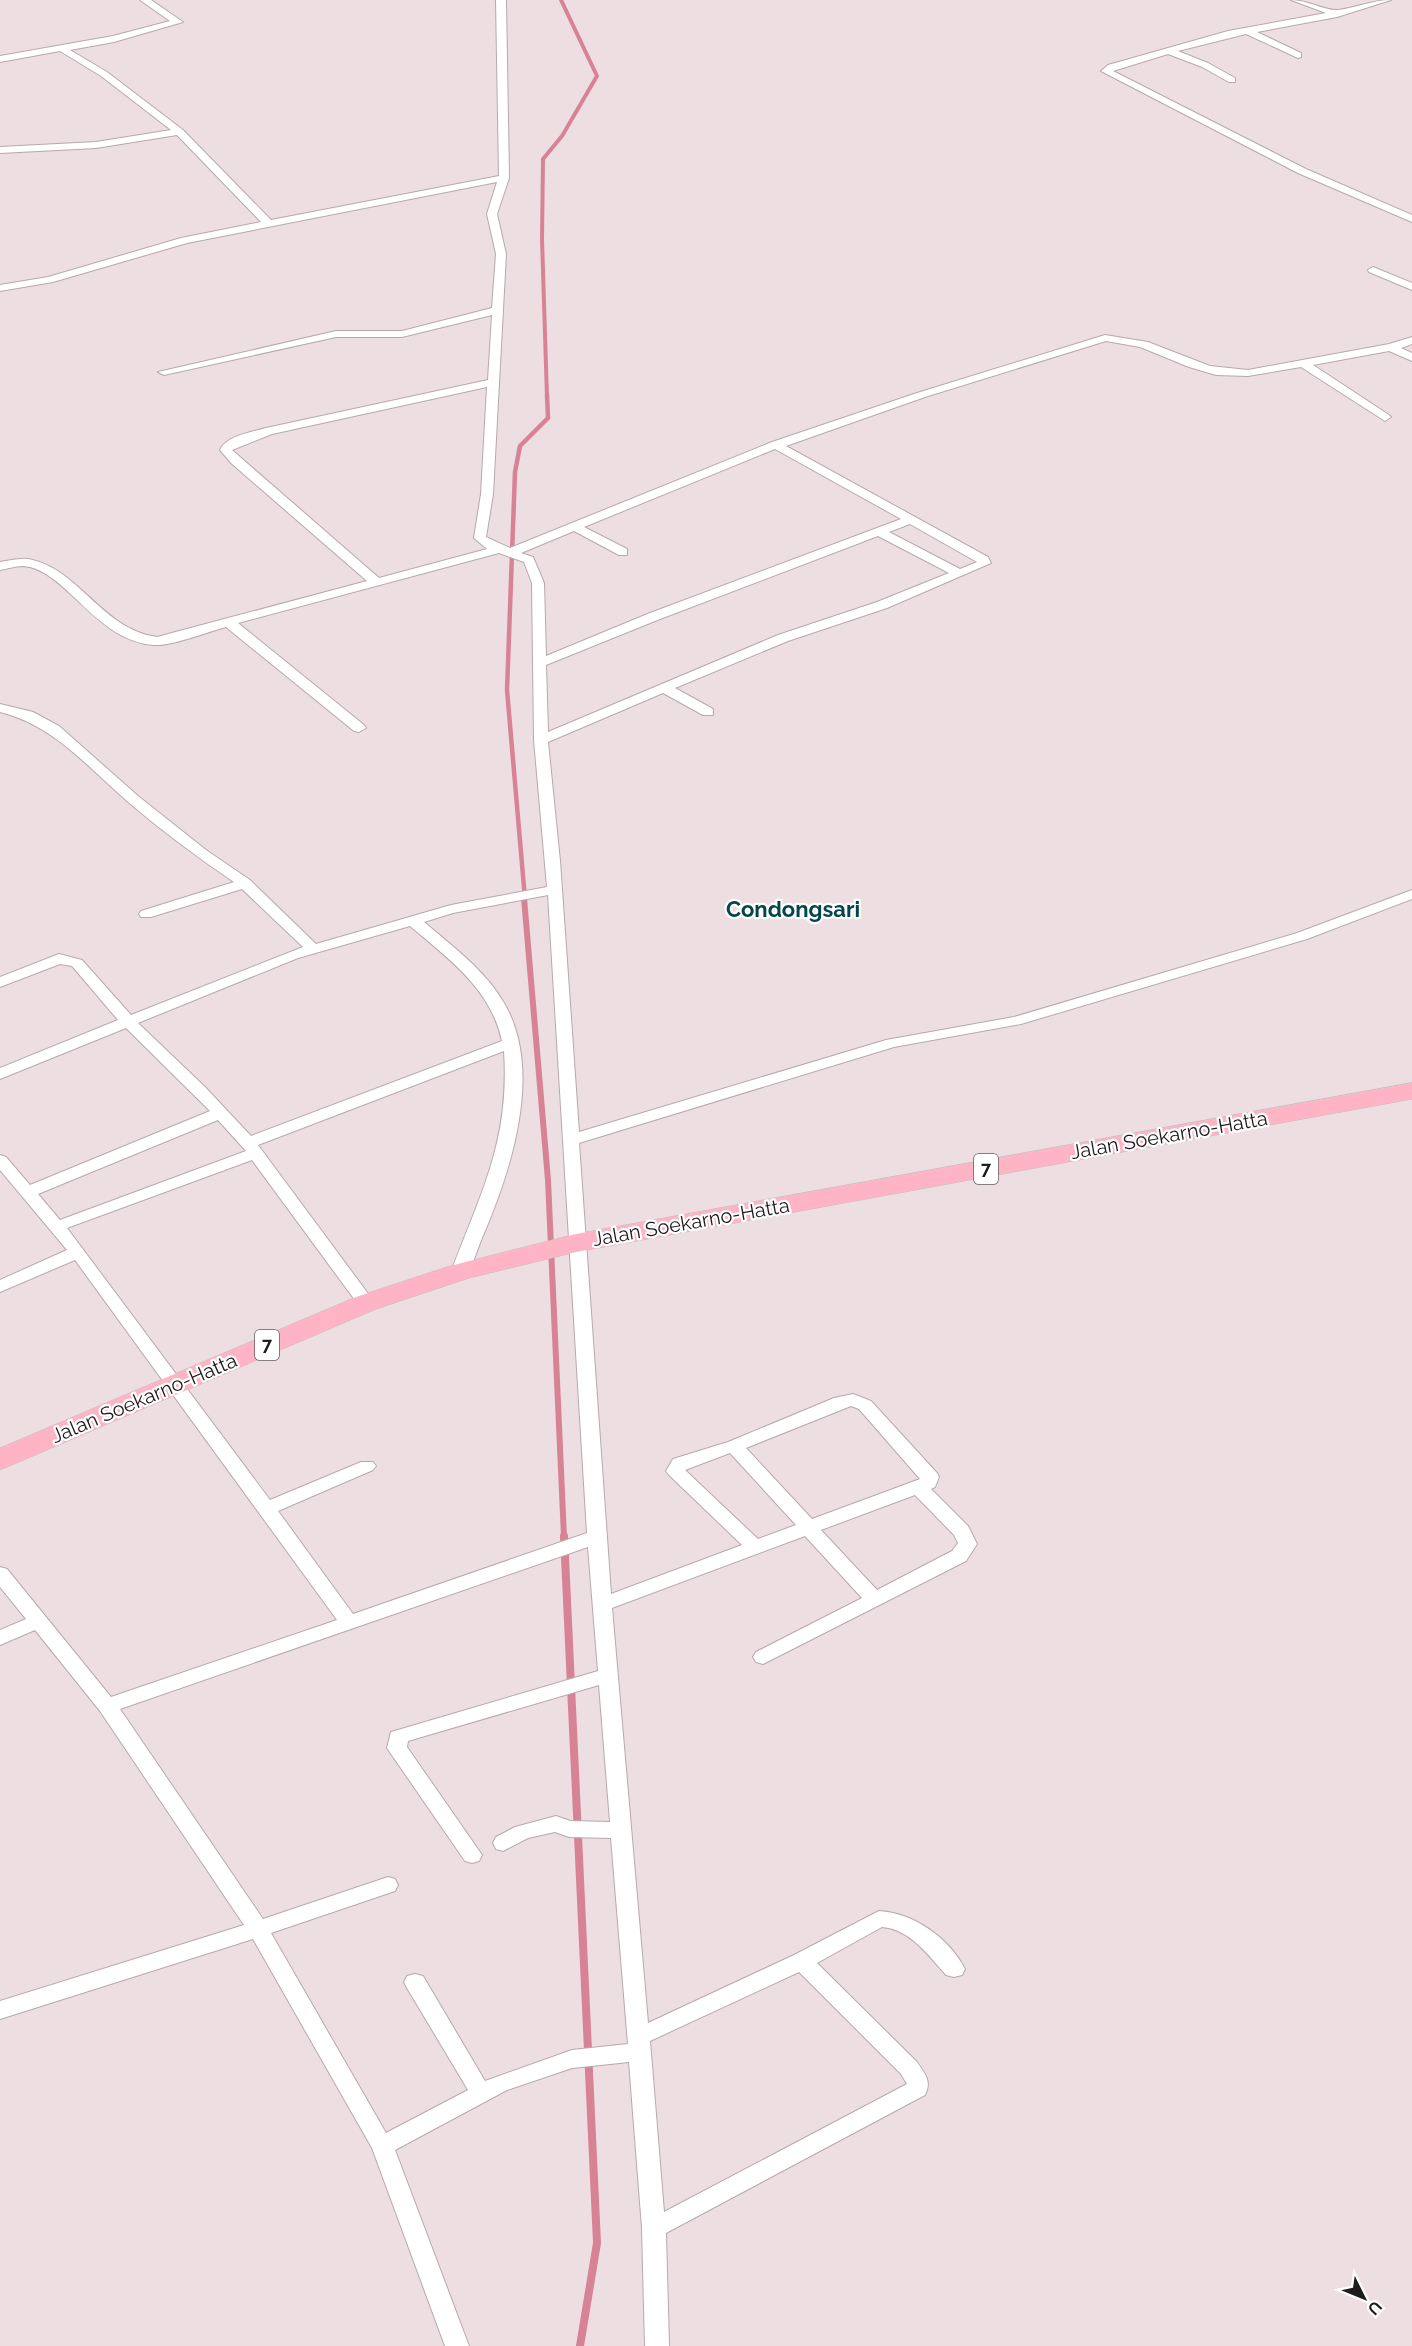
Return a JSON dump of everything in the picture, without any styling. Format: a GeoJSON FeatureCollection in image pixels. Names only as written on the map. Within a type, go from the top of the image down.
{"type":"FeatureCollection","features":[{"type":"Feature","properties":{"kind":"highway","name":"Jalan Soekarno-Hatta"},"geometry":{"type":"LineString","coordinates":[[0,1460],[366,1303],[460,1272],[559,1247],[1412,1091]]}},
{"type":"Feature","properties":{"kind":"street"},"geometry":{"type":"LineString","coordinates":[[0,59],[114,39],[178,22],[145,0]]}},
{"type":"Feature","properties":{"kind":"street"},"geometry":{"type":"LineString","coordinates":[[501,0],[504,178],[492,214],[501,254],[487,494],[480,538],[484,542],[528,560],[538,583],[541,740],[571,1140],[559,1247],[597,1537],[610,1675],[654,2228],[657,2346]]}},
{"type":"Feature","properties":{"kind":"street"},"geometry":{"type":"LineString","coordinates":[[1296,0],[1338,14]]}},
{"type":"Feature","properties":{"kind":"street"},"geometry":{"type":"LineString","coordinates":[[1386,0],[1338,14],[1246,31],[1169,51],[1106,71],[1302,171],[1412,219]]}},
{"type":"Feature","properties":{"kind":"street"},"geometry":{"type":"LineString","coordinates":[[1246,31],[1298,55]]}},
{"type":"Feature","properties":{"kind":"street"},"geometry":{"type":"LineString","coordinates":[[59,47],[104,74],[179,132],[268,223]]}},
{"type":"Feature","properties":{"kind":"street"},"geometry":{"type":"LineString","coordinates":[[1169,51],[1205,65],[1232,81]]}},
{"type":"Feature","properties":{"kind":"street"},"geometry":{"type":"LineString","coordinates":[[0,150],[107,144],[179,132]]}},
{"type":"Feature","properties":{"kind":"street"},"geometry":{"type":"LineString","coordinates":[[0,288],[49,279],[185,240],[504,178]]}},
{"type":"Feature","properties":{"kind":"street"},"geometry":{"type":"LineString","coordinates":[[1373,270],[1412,287]]}},
{"type":"Feature","properties":{"kind":"street"},"geometry":{"type":"LineString","coordinates":[[164,372],[336,334],[402,334],[498,310]]}},
{"type":"Feature","properties":{"kind":"street"},"geometry":{"type":"LineString","coordinates":[[0,566],[25,562],[44,569],[104,619],[145,641],[157,641],[506,550],[573,526],[776,445],[921,395],[1105,338],[1129,338],[1219,372],[1248,373],[1391,347],[1412,340]]}},
{"type":"Feature","properties":{"kind":"street"},"geometry":{"type":"LineString","coordinates":[[1391,347],[1412,358]]}},
{"type":"Feature","properties":{"kind":"street"},"geometry":{"type":"LineString","coordinates":[[1303,363],[1385,417]]}},
{"type":"Feature","properties":{"kind":"street"},"geometry":{"type":"LineString","coordinates":[[377,583],[235,460],[226,450],[227,447],[283,428],[421,396],[494,382]]}},
{"type":"Feature","properties":{"kind":"street"},"geometry":{"type":"LineString","coordinates":[[541,740],[662,687],[783,638],[882,605],[985,562],[912,519],[776,445]]}},
{"type":"Feature","properties":{"kind":"street"},"geometry":{"type":"LineString","coordinates":[[540,663],[655,616],[912,519]]}},
{"type":"Feature","properties":{"kind":"street"},"geometry":{"type":"LineString","coordinates":[[573,526],[623,552]]}},
{"type":"Feature","properties":{"kind":"street"},"geometry":{"type":"LineString","coordinates":[[880,532],[958,573]]}},
{"type":"Feature","properties":{"kind":"street"},"geometry":{"type":"LineString","coordinates":[[228,622],[359,729]]}},
{"type":"Feature","properties":{"kind":"street"},"geometry":{"type":"LineString","coordinates":[[662,687],[708,711]]}},
{"type":"Feature","properties":{"kind":"street"},"geometry":{"type":"LineString","coordinates":[[0,708],[28,715],[54,729],[133,799],[201,853],[245,883],[313,949]]}},
{"type":"Feature","properties":{"kind":"street"},"geometry":{"type":"LineString","coordinates":[[146,914],[245,883]]}},
{"type":"Feature","properties":{"kind":"street"},"geometry":{"type":"LineString","coordinates":[[0,1074],[313,949],[451,909],[553,890]]}},
{"type":"Feature","properties":{"kind":"street"},"geometry":{"type":"LineString","coordinates":[[571,1140],[892,1043],[1016,1021],[1302,936],[1412,894]]}},
{"type":"Feature","properties":{"kind":"street"},"geometry":{"type":"LineString","coordinates":[[413,920],[462,963],[497,1003],[509,1028],[513,1058],[510,1128],[488,1204],[460,1272]]}},
{"type":"Feature","properties":{"kind":"street"},"geometry":{"type":"LineString","coordinates":[[0,982],[59,959],[68,959],[76,963],[128,1022],[252,1148],[366,1303]]}},
{"type":"Feature","properties":{"kind":"street"},"geometry":{"type":"LineString","coordinates":[[58,1226],[511,1043]]}},
{"type":"Feature","properties":{"kind":"street"},"geometry":{"type":"LineString","coordinates":[[28,1192],[220,1113]]}},
{"type":"Feature","properties":{"kind":"street"},"geometry":{"type":"LineString","coordinates":[[0,1160],[78,1252],[349,1622]]}},
{"type":"Feature","properties":{"kind":"street"},"geometry":{"type":"LineString","coordinates":[[0,1287],[78,1252]]}},
{"type":"Feature","properties":{"kind":"street"},"geometry":{"type":"LineString","coordinates":[[603,1604],[918,1487],[928,1482],[930,1477],[865,1405],[858,1401],[840,1402],[734,1446],[679,1462],[674,1468],[755,1547]]}},
{"type":"Feature","properties":{"kind":"street"},"geometry":{"type":"LineString","coordinates":[[734,1446],[874,1599]]}},
{"type":"Feature","properties":{"kind":"street"},"geometry":{"type":"LineString","coordinates":[[266,1509],[367,1466]]}},
{"type":"Feature","properties":{"kind":"street"},"geometry":{"type":"LineString","coordinates":[[763,1657],[959,1556],[968,1544],[961,1531],[918,1487]]}},
{"type":"Feature","properties":{"kind":"street"},"geometry":{"type":"LineString","coordinates":[[107,1706],[597,1537]]}},
{"type":"Feature","properties":{"kind":"street"},"geometry":{"type":"LineString","coordinates":[[0,1574],[107,1706],[258,1929],[382,2146],[457,2346]]}},
{"type":"Feature","properties":{"kind":"street"},"geometry":{"type":"LineString","coordinates":[[0,1638],[38,1622]]}},
{"type":"Feature","properties":{"kind":"street"},"geometry":{"type":"LineString","coordinates":[[472,1856],[397,1748],[398,1737],[610,1675]]}},
{"type":"Feature","properties":{"kind":"street"},"geometry":{"type":"LineString","coordinates":[[503,1843],[522,1832],[556,1824],[569,1829],[622,1830]]}},
{"type":"Feature","properties":{"kind":"street"},"geometry":{"type":"LineString","coordinates":[[0,2010],[258,1929],[388,1885]]}},
{"type":"Feature","properties":{"kind":"street"},"geometry":{"type":"LineString","coordinates":[[382,2146],[499,2084],[572,2059],[603,2055],[639,2045],[879,1919],[893,1918],[914,1929],[954,1969]]}},
{"type":"Feature","properties":{"kind":"street"},"geometry":{"type":"LineString","coordinates":[[654,2228],[917,2089],[918,2081],[909,2068],[802,1961]]}},
{"type":"Feature","properties":{"kind":"street"},"geometry":{"type":"LineString","coordinates":[[415,1982],[482,2093]]}},
{"type":"Feature","properties":{"kind":"waterway"},"geometry":{"type":"LineString","coordinates":[[547,397],[542,239],[543,159],[562,136],[597,76],[561,0]]}},
{"type":"Feature","properties":{"kind":"waterway"},"geometry":{"type":"LineString","coordinates":[[525,899],[507,690],[515,472],[520,446],[548,418],[547,395]]}},
{"type":"Feature","properties":{"kind":"waterway"},"geometry":{"type":"LineString","coordinates":[[524,898],[548,1180],[564,1537]]}},
{"type":"Feature","properties":{"kind":"waterway"},"geometry":{"type":"LineString","coordinates":[[564,1536],[597,2243],[580,2346]]}},
{"type":"Feature","properties":{"kind":"district","name":"Condongsari"},"geometry":{"type":"Point","coordinates":[793,909]}}]}
